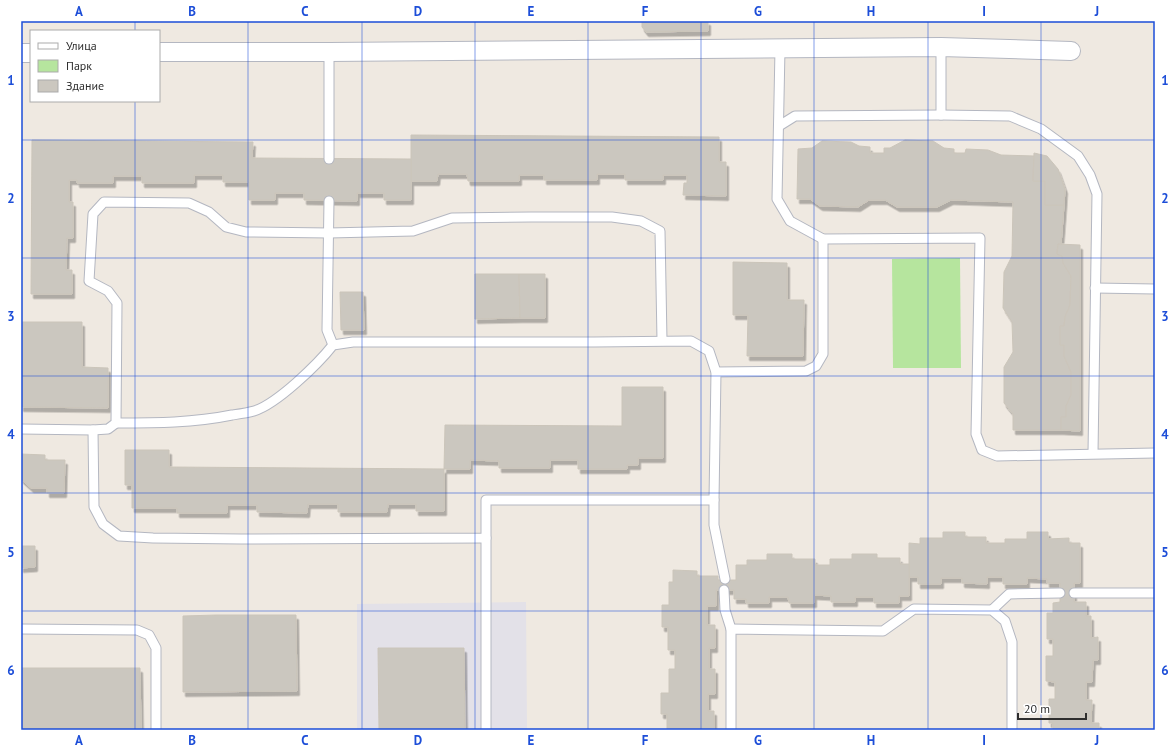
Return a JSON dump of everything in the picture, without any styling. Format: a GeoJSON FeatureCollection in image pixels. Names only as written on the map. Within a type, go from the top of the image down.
{"type":"FeatureCollection","features":[{"type":"Feature","properties":{"kind":"street"},"geometry":{"type":"LineString","coordinates":[[160,52],[780,49],[941,46],[1071,51]]}},
{"type":"Feature","properties":{"kind":"lane"},"geometry":{"type":"LineString","coordinates":[[941,46],[941,114]]}},
{"type":"Feature","properties":{"kind":"lane"},"geometry":{"type":"LineString","coordinates":[[780,49],[777,199],[790,221],[823,239],[980,238],[976,434],[982,450],[997,456],[1155,453]]}},
{"type":"Feature","properties":{"kind":"lane"},"geometry":{"type":"LineString","coordinates":[[329,52],[329,159]]}},
{"type":"Feature","properties":{"kind":"lane"},"geometry":{"type":"LineString","coordinates":[[779,126],[795,116],[941,114],[1010,116],[1041,129],[1078,156],[1090,175],[1097,194],[1093,454]]}},
{"type":"Feature","properties":{"kind":"lane"},"geometry":{"type":"LineString","coordinates":[[329,201],[328,330],[334,345]]}},
{"type":"Feature","properties":{"kind":"lane"},"geometry":{"type":"LineString","coordinates":[[116,423],[117,303],[108,291],[89,281],[93,214],[104,202],[189,203],[208,212],[226,227],[246,232],[329,233],[413,231],[452,218],[612,217],[641,220],[660,231],[662,340]]}},
{"type":"Feature","properties":{"kind":"lane"},"geometry":{"type":"LineString","coordinates":[[716,372],[806,371],[816,366],[823,354],[823,239]]}},
{"type":"Feature","properties":{"kind":"lane"},"geometry":{"type":"LineString","coordinates":[[1095,288],[1155,289]]}},
{"type":"Feature","properties":{"kind":"lane"},"geometry":{"type":"LineString","coordinates":[[21,429],[108,429],[116,423],[178,423],[212,419],[254,411],[275,400],[322,359],[334,345],[353,342],[691,341],[709,351],[716,372],[714,525],[725,579]]}},
{"type":"Feature","properties":{"kind":"lane"},"geometry":{"type":"LineString","coordinates":[[93,430],[94,508],[103,524],[119,536],[241,539],[486,538]]}},
{"type":"Feature","properties":{"kind":"lane"},"geometry":{"type":"LineString","coordinates":[[486,730],[486,500],[714,500]]}},
{"type":"Feature","properties":{"kind":"lane"},"geometry":{"type":"LineString","coordinates":[[724,590],[725,610],[730,629],[731,730]]}},
{"type":"Feature","properties":{"kind":"lane"},"geometry":{"type":"LineString","coordinates":[[992,610],[1009,594],[1060,593]]}},
{"type":"Feature","properties":{"kind":"lane"},"geometry":{"type":"LineString","coordinates":[[1074,593],[1155,593]]}},
{"type":"Feature","properties":{"kind":"lane"},"geometry":{"type":"LineString","coordinates":[[730,629],[883,631],[914,609],[992,610],[1005,621],[1012,642],[1012,730]]}},
{"type":"Feature","properties":{"kind":"lane"},"geometry":{"type":"LineString","coordinates":[[21,629],[137,630],[149,635],[156,648],[156,730]]}},
{"type":"Feature","properties":{"kind":"shaded area"},"geometry":{"type":"Polygon","coordinates":[[[526,602],[527,730],[357,730],[357,604],[526,602]]]}},
{"type":"Feature","properties":{"kind":"green space"},"geometry":{"type":"Polygon","coordinates":[[[960,258],[961,368],[893,368],[892,259],[960,258]]]}},
{"type":"Feature","properties":{"kind":"building"},"geometry":{"type":"Polygon","coordinates":[[[642,21],[708,21],[708,31],[646,32],[642,27],[642,21]]]}},
{"type":"Feature","properties":{"kind":"building"},"geometry":{"type":"Polygon","coordinates":[[[411,135],[719,137],[719,162],[726,162],[726,196],[683,195],[684,183],[687,183],[687,175],[663,175],[663,180],[625,180],[625,174],[597,174],[597,180],[544,180],[544,175],[519,175],[519,181],[468,181],[467,174],[438,174],[437,181],[411,181],[411,135]]]}},
{"type":"Feature","properties":{"kind":"building"},"geometry":{"type":"Polygon","coordinates":[[[32,140],[253,142],[252,158],[411,159],[411,200],[384,200],[384,193],[357,193],[357,201],[304,200],[304,193],[275,193],[275,200],[249,200],[249,182],[223,182],[223,175],[194,175],[194,183],[142,183],[142,176],[113,176],[113,183],[77,183],[77,180],[69,180],[69,202],[73,202],[73,238],[67,238],[66,270],[72,270],[72,294],[31,294],[32,140]]]}},
{"type":"Feature","properties":{"kind":"building"},"geometry":{"type":"Polygon","coordinates":[[[905,140],[933,141],[944,148],[954,149],[954,153],[965,153],[966,149],[988,150],[1001,155],[1034,156],[1033,181],[1045,181],[1045,205],[1064,205],[1061,245],[1058,244],[1057,254],[1062,256],[1063,263],[1071,276],[1070,305],[1065,317],[1064,326],[1060,326],[1060,345],[1064,345],[1064,356],[1071,372],[1071,395],[1066,406],[1066,417],[1061,417],[1061,430],[1013,430],[1013,414],[1004,403],[1004,367],[1013,352],[1012,322],[1003,308],[1004,272],[1012,256],[1013,202],[951,200],[937,207],[897,207],[885,200],[869,200],[858,207],[820,206],[810,199],[797,199],[798,149],[812,148],[822,141],[851,142],[859,146],[870,147],[870,153],[884,153],[884,148],[890,148],[905,140]]]}},
{"type":"Feature","properties":{"kind":"building"},"geometry":{"type":"Polygon","coordinates":[[[1034,153],[1047,156],[1058,169],[1065,189],[1064,205],[1045,205],[1045,181],[1033,181],[1034,153]]]}},
{"type":"Feature","properties":{"kind":"building"},"geometry":{"type":"Polygon","coordinates":[[[1058,244],[1080,245],[1080,431],[1061,430],[1061,417],[1066,417],[1066,406],[1071,395],[1071,372],[1064,356],[1064,345],[1060,345],[1060,326],[1064,326],[1065,317],[1070,305],[1071,276],[1063,263],[1062,256],[1057,254],[1058,244]]]}},
{"type":"Feature","properties":{"kind":"building"},"geometry":{"type":"Polygon","coordinates":[[[733,262],[787,263],[787,300],[804,300],[803,356],[747,356],[748,315],[733,315],[733,262]]]}},
{"type":"Feature","properties":{"kind":"building"},"geometry":{"type":"Polygon","coordinates":[[[475,274],[519,274],[520,318],[475,319],[475,274]]]}},
{"type":"Feature","properties":{"kind":"building"},"geometry":{"type":"Polygon","coordinates":[[[519,274],[545,274],[545,318],[520,318],[519,274]]]}},
{"type":"Feature","properties":{"kind":"building"},"geometry":{"type":"Polygon","coordinates":[[[340,292],[363,292],[364,330],[341,330],[340,292]]]}},
{"type":"Feature","properties":{"kind":"building"},"geometry":{"type":"Polygon","coordinates":[[[21,322],[82,322],[82,367],[108,368],[108,408],[21,407],[21,322]]]}},
{"type":"Feature","properties":{"kind":"building"},"geometry":{"type":"Polygon","coordinates":[[[622,387],[663,387],[663,458],[638,458],[638,465],[627,465],[627,469],[578,469],[578,460],[550,460],[550,468],[499,468],[499,461],[470,460],[470,469],[444,469],[445,425],[622,426],[622,387]]]}},
{"type":"Feature","properties":{"kind":"building"},"geometry":{"type":"Polygon","coordinates":[[[125,450],[169,450],[169,467],[444,469],[444,511],[416,511],[416,504],[388,504],[387,512],[338,512],[338,504],[308,504],[307,513],[257,512],[257,505],[227,505],[227,513],[177,513],[177,508],[132,508],[132,485],[125,485],[125,450]]]}},
{"type":"Feature","properties":{"kind":"building"},"geometry":{"type":"Polygon","coordinates":[[[21,454],[45,455],[45,460],[65,460],[64,493],[47,493],[47,488],[31,488],[21,479],[21,454]]]}},
{"type":"Feature","properties":{"kind":"building"},"geometry":{"type":"Polygon","coordinates":[[[943,532],[965,532],[965,537],[986,537],[986,543],[1005,543],[1005,539],[1027,539],[1027,532],[1048,532],[1048,539],[1069,538],[1069,543],[1080,543],[1080,583],[1074,583],[1074,602],[1086,602],[1086,616],[1091,616],[1091,638],[1098,637],[1098,660],[1093,660],[1092,682],[1086,682],[1086,700],[1092,700],[1091,723],[1099,723],[1099,730],[1053,730],[1053,723],[1049,723],[1049,699],[1055,699],[1055,682],[1046,681],[1046,656],[1053,656],[1053,639],[1047,639],[1047,613],[1053,613],[1053,603],[1060,602],[1060,583],[1047,583],[1047,579],[1027,578],[1027,584],[1003,584],[1003,577],[987,577],[987,584],[962,583],[962,578],[941,578],[941,584],[918,584],[918,577],[909,577],[909,543],[920,544],[920,538],[943,538],[943,532]]]}},
{"type":"Feature","properties":{"kind":"building"},"geometry":{"type":"Polygon","coordinates":[[[21,546],[35,546],[35,567],[21,568],[21,546]]]}},
{"type":"Feature","properties":{"kind":"building"},"geometry":{"type":"Polygon","coordinates":[[[767,554],[792,554],[792,559],[815,559],[815,565],[830,565],[830,559],[852,559],[852,554],[877,554],[877,558],[900,558],[900,564],[909,564],[909,596],[899,596],[899,603],[874,603],[874,597],[855,597],[855,602],[831,602],[831,596],[814,595],[814,603],[789,603],[788,597],[769,597],[769,603],[746,603],[746,599],[734,599],[734,590],[716,590],[716,606],[707,606],[707,625],[715,625],[715,648],[709,648],[709,669],[715,669],[715,694],[708,694],[708,711],[714,711],[714,730],[667,730],[667,714],[661,714],[661,693],[669,693],[669,669],[675,669],[675,650],[668,650],[668,627],[662,627],[662,605],[669,605],[669,582],[673,582],[673,570],[697,571],[697,576],[718,576],[718,580],[736,580],[736,565],[747,565],[747,560],[767,560],[767,554]]]}},
{"type":"Feature","properties":{"kind":"building"},"geometry":{"type":"Polygon","coordinates":[[[296,615],[297,691],[183,692],[183,616],[296,615]]]}},
{"type":"Feature","properties":{"kind":"building"},"geometry":{"type":"Polygon","coordinates":[[[378,648],[464,648],[465,730],[379,730],[378,648]]]}},
{"type":"Feature","properties":{"kind":"building"},"geometry":{"type":"Polygon","coordinates":[[[21,668],[140,668],[141,730],[21,730],[21,668]]]}}]}
